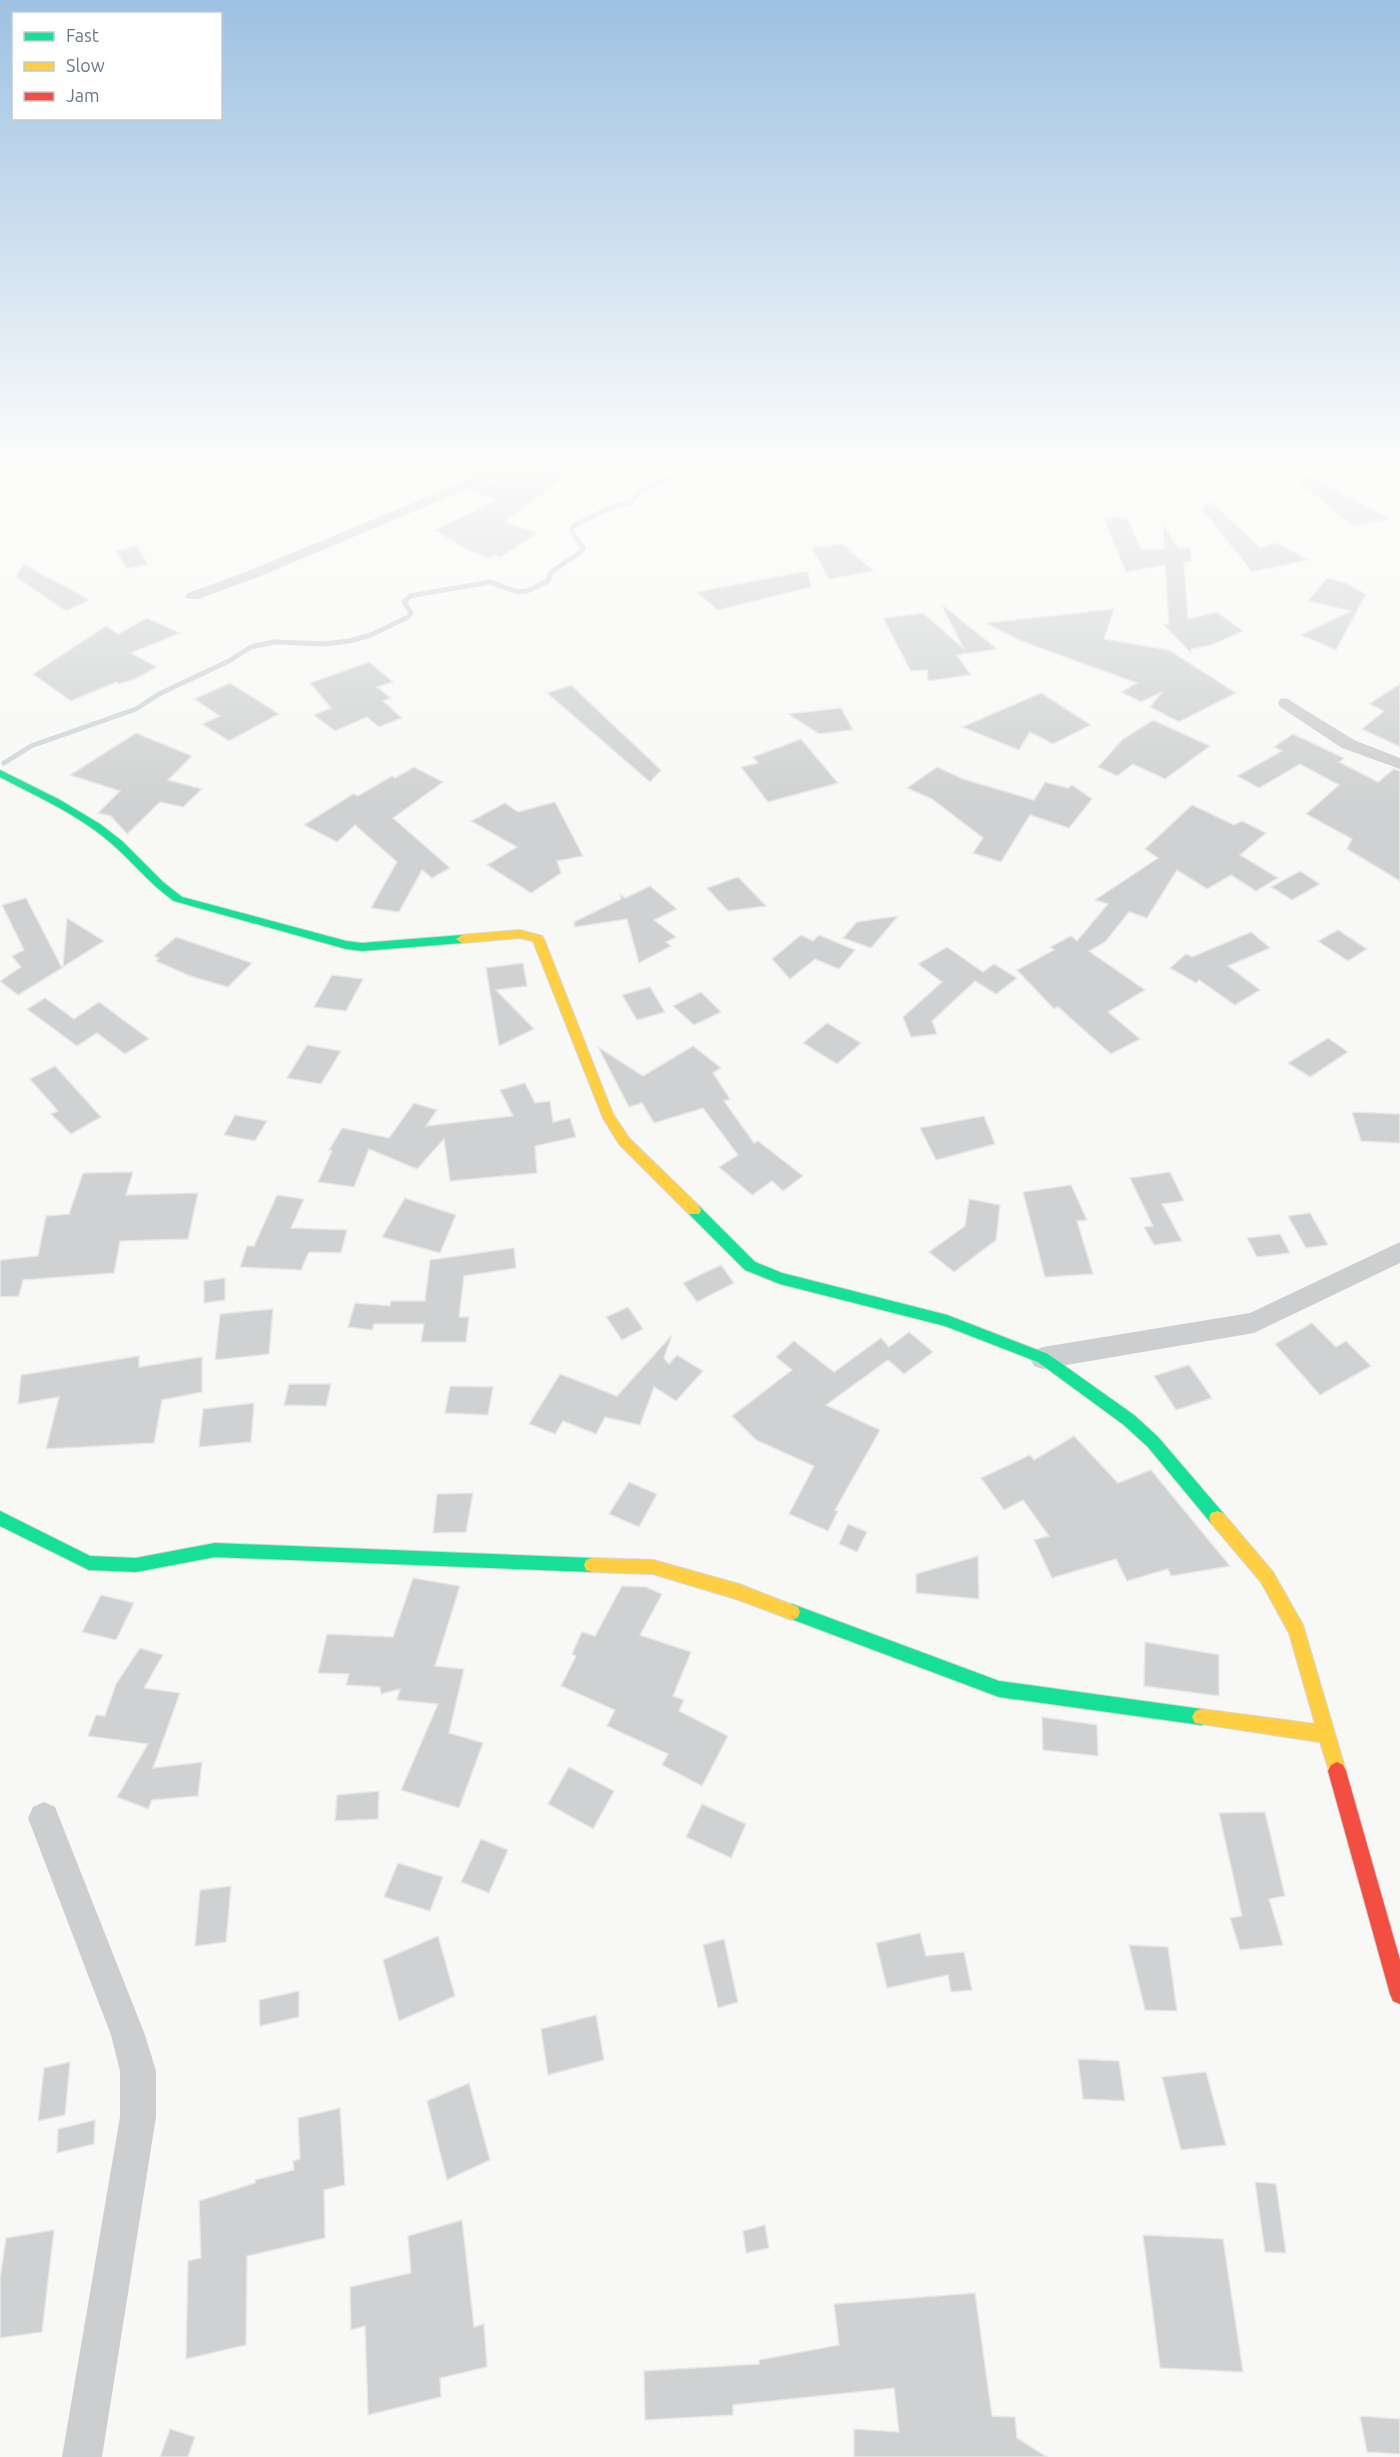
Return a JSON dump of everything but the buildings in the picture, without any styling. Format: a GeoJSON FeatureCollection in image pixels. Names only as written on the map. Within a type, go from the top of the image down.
{"type":"FeatureCollection","features":[{"type":"Feature","properties":{"kind":"street"},"geometry":{"type":"LineString","coordinates":[[193,596],[242,579]]}},
{"type":"Feature","properties":{"kind":"street"},"geometry":{"type":"LineString","coordinates":[[1286,703],[1347,744],[1400,764]]}},
{"type":"Feature","properties":{"kind":"street"},"geometry":{"type":"LineString","coordinates":[[0,773],[100,828],[129,851],[168,894],[178,899],[346,945],[362,947],[520,934],[538,939],[594,1083],[615,1129],[750,1266],[780,1278],[967,1327],[1043,1358],[1141,1430],[1267,1577],[1297,1630],[1400,1994]]}},
{"type":"Feature","properties":{"kind":"street"},"geometry":{"type":"LineString","coordinates":[[1043,1358],[1254,1323],[1400,1252]]}},
{"type":"Feature","properties":{"kind":"street"},"geometry":{"type":"LineString","coordinates":[[0,1518],[89,1563],[136,1565],[216,1550],[578,1562],[653,1567],[739,1592],[999,1689],[1326,1734]]}},
{"type":"Feature","properties":{"kind":"street"},"geometry":{"type":"LineString","coordinates":[[44,1818],[128,2035],[138,2071],[138,2116],[82,2457]]}},
{"type":"Feature","properties":{"kind":"waterway"},"geometry":{"type":"LineString","coordinates":[[4,763],[31,746],[136,709],[159,694],[229,661],[251,647],[274,642],[324,644],[349,641],[371,635],[408,617],[411,613],[404,602],[410,596],[490,582],[517,592],[527,591],[549,579]]}},
{"type":"Feature","properties":{"kind":"traffic: fast"},"geometry":{"type":"LineString","coordinates":[[0,773],[70,809],[96,826],[118,844],[159,885],[178,899],[346,945],[362,947],[462,939]]}},
{"type":"Feature","properties":{"kind":"traffic: fast"},"geometry":{"type":"LineString","coordinates":[[694,1210],[750,1266],[780,1278],[947,1321],[1043,1358],[1129,1420],[1153,1442],[1217,1518]]}},
{"type":"Feature","properties":{"kind":"traffic: fast"},"geometry":{"type":"LineString","coordinates":[[0,1518],[89,1563],[136,1565],[215,1550],[592,1565]]}},
{"type":"Feature","properties":{"kind":"traffic: fast"},"geometry":{"type":"LineString","coordinates":[[792,1612],[999,1689],[1201,1717]]}},
{"type":"Feature","properties":{"kind":"traffic: slow"},"geometry":{"type":"LineString","coordinates":[[462,939],[520,934],[538,939],[607,1115],[624,1141],[694,1210]]}},
{"type":"Feature","properties":{"kind":"traffic: slow"},"geometry":{"type":"LineString","coordinates":[[1217,1518],[1267,1577],[1297,1631],[1337,1771]]}},
{"type":"Feature","properties":{"kind":"traffic: slow"},"geometry":{"type":"LineString","coordinates":[[592,1565],[653,1567],[739,1592],[792,1612]]}},
{"type":"Feature","properties":{"kind":"traffic: slow"},"geometry":{"type":"LineString","coordinates":[[1201,1717],[1326,1734]]}},
{"type":"Feature","properties":{"kind":"traffic: jam"},"geometry":{"type":"LineString","coordinates":[[1337,1771],[1400,1994]]}}]}
